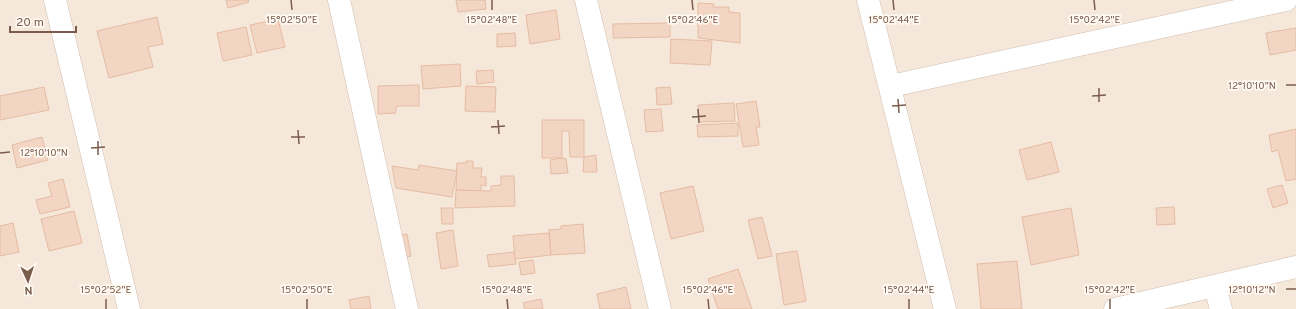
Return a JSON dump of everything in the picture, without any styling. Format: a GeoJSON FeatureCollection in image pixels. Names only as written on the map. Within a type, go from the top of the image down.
{"type":"FeatureCollection","features":[{"type":"Feature","properties":{"kind":"street"},"geometry":{"type":"LineString","coordinates":[[55,0],[129,309]]}},
{"type":"Feature","properties":{"kind":"street"},"geometry":{"type":"LineString","coordinates":[[339,0],[407,309]]}},
{"type":"Feature","properties":{"kind":"street"},"geometry":{"type":"LineString","coordinates":[[586,0],[660,309]]}},
{"type":"Feature","properties":{"kind":"street"},"geometry":{"type":"LineString","coordinates":[[868,0],[891,86],[945,309]]}},
{"type":"Feature","properties":{"kind":"street"},"geometry":{"type":"LineString","coordinates":[[891,86],[1286,0]]}},
{"type":"Feature","properties":{"kind":"street"},"geometry":{"type":"LineString","coordinates":[[1115,309],[1296,267]]}},
{"type":"Feature","properties":{"kind":"street"},"geometry":{"type":"LineString","coordinates":[[1215,286],[1221,309]]}},
{"type":"Feature","properties":{"kind":"shaded area"},"geometry":{"type":"Polygon","coordinates":[[[0,0],[1296,0],[1296,309],[0,309],[0,0]]]}},
{"type":"Feature","properties":{"kind":"building"},"geometry":{"type":"Polygon","coordinates":[[[226,0],[248,0],[249,2],[228,8],[226,0]]]}},
{"type":"Feature","properties":{"kind":"building"},"geometry":{"type":"Polygon","coordinates":[[[456,0],[485,0],[486,9],[458,12],[456,0]]]}},
{"type":"Feature","properties":{"kind":"building"},"geometry":{"type":"Polygon","coordinates":[[[698,3],[714,4],[713,7],[729,7],[729,12],[740,13],[740,43],[698,38],[698,3]]]}},
{"type":"Feature","properties":{"kind":"building"},"geometry":{"type":"Polygon","coordinates":[[[556,10],[560,39],[530,44],[526,15],[556,10]]]}},
{"type":"Feature","properties":{"kind":"building"},"geometry":{"type":"Polygon","coordinates":[[[157,17],[163,44],[148,47],[153,67],[109,78],[97,31],[157,17]]]}},
{"type":"Feature","properties":{"kind":"building"},"geometry":{"type":"Polygon","coordinates":[[[278,19],[285,47],[257,53],[250,25],[278,19]]]}},
{"type":"Feature","properties":{"kind":"building"},"geometry":{"type":"Polygon","coordinates":[[[670,23],[670,37],[613,38],[613,24],[670,23]]]}},
{"type":"Feature","properties":{"kind":"building"},"geometry":{"type":"Polygon","coordinates":[[[246,27],[252,55],[223,61],[217,33],[246,27]]]}},
{"type":"Feature","properties":{"kind":"building"},"geometry":{"type":"Polygon","coordinates":[[[1296,28],[1296,50],[1270,55],[1266,33],[1296,28]]]}},
{"type":"Feature","properties":{"kind":"building"},"geometry":{"type":"Polygon","coordinates":[[[515,33],[516,46],[497,47],[497,34],[515,33]]]}},
{"type":"Feature","properties":{"kind":"building"},"geometry":{"type":"Polygon","coordinates":[[[671,39],[712,41],[710,65],[670,63],[671,39]]]}},
{"type":"Feature","properties":{"kind":"building"},"geometry":{"type":"Polygon","coordinates":[[[460,64],[461,86],[423,89],[421,66],[460,64]]]}},
{"type":"Feature","properties":{"kind":"building"},"geometry":{"type":"Polygon","coordinates":[[[493,70],[494,82],[477,84],[476,71],[493,70]]]}},
{"type":"Feature","properties":{"kind":"building"},"geometry":{"type":"Polygon","coordinates":[[[419,85],[419,106],[396,106],[396,113],[378,114],[378,86],[419,85]]]}},
{"type":"Feature","properties":{"kind":"building"},"geometry":{"type":"Polygon","coordinates":[[[466,86],[496,87],[495,112],[465,111],[466,86]]]}},
{"type":"Feature","properties":{"kind":"building"},"geometry":{"type":"Polygon","coordinates":[[[44,87],[49,110],[0,120],[0,96],[44,87]]]}},
{"type":"Feature","properties":{"kind":"building"},"geometry":{"type":"Polygon","coordinates":[[[670,87],[672,104],[657,105],[656,88],[670,87]]]}},
{"type":"Feature","properties":{"kind":"building"},"geometry":{"type":"Polygon","coordinates":[[[756,101],[760,127],[756,127],[759,145],[743,147],[736,104],[756,101]]]}},
{"type":"Feature","properties":{"kind":"building"},"geometry":{"type":"Polygon","coordinates":[[[734,103],[735,121],[699,122],[698,105],[734,103]]]}},
{"type":"Feature","properties":{"kind":"building"},"geometry":{"type":"Polygon","coordinates":[[[661,109],[663,131],[646,132],[644,110],[661,109]]]}},
{"type":"Feature","properties":{"kind":"building"},"geometry":{"type":"Polygon","coordinates":[[[542,120],[584,120],[584,157],[570,157],[569,131],[562,131],[562,158],[542,158],[542,120]]]}},
{"type":"Feature","properties":{"kind":"building"},"geometry":{"type":"Polygon","coordinates":[[[738,123],[738,136],[698,137],[697,125],[738,123]]]}},
{"type":"Feature","properties":{"kind":"building"},"geometry":{"type":"Polygon","coordinates":[[[1296,129],[1296,179],[1286,181],[1278,150],[1272,152],[1269,135],[1296,129]]]}},
{"type":"Feature","properties":{"kind":"building"},"geometry":{"type":"Polygon","coordinates":[[[42,137],[48,160],[17,168],[12,145],[42,137]]]}},
{"type":"Feature","properties":{"kind":"building"},"geometry":{"type":"Polygon","coordinates":[[[1051,142],[1059,172],[1027,180],[1019,150],[1051,142]]]}},
{"type":"Feature","properties":{"kind":"building"},"geometry":{"type":"Polygon","coordinates":[[[596,155],[597,172],[583,172],[584,157],[596,155]]]}},
{"type":"Feature","properties":{"kind":"building"},"geometry":{"type":"Polygon","coordinates":[[[562,158],[566,159],[568,173],[551,174],[550,160],[562,158]]]}},
{"type":"Feature","properties":{"kind":"building"},"geometry":{"type":"Polygon","coordinates":[[[466,161],[473,161],[473,168],[482,168],[481,177],[486,177],[486,186],[481,185],[481,191],[456,190],[457,163],[466,163],[466,161]]]}},
{"type":"Feature","properties":{"kind":"building"},"geometry":{"type":"Polygon","coordinates":[[[419,165],[457,171],[452,197],[396,188],[392,166],[418,170],[419,165]]]}},
{"type":"Feature","properties":{"kind":"building"},"geometry":{"type":"Polygon","coordinates":[[[501,176],[514,176],[515,206],[455,208],[456,190],[491,191],[491,186],[501,185],[501,176]]]}},
{"type":"Feature","properties":{"kind":"building"},"geometry":{"type":"Polygon","coordinates":[[[63,179],[70,207],[40,214],[36,200],[52,196],[48,183],[63,179]]]}},
{"type":"Feature","properties":{"kind":"building"},"geometry":{"type":"Polygon","coordinates":[[[1282,185],[1288,203],[1273,208],[1267,189],[1282,185]]]}},
{"type":"Feature","properties":{"kind":"building"},"geometry":{"type":"Polygon","coordinates":[[[693,186],[704,231],[671,239],[660,193],[693,186]]]}},
{"type":"Feature","properties":{"kind":"building"},"geometry":{"type":"Polygon","coordinates":[[[1174,207],[1175,224],[1157,225],[1156,208],[1174,207]]]}},
{"type":"Feature","properties":{"kind":"building"},"geometry":{"type":"Polygon","coordinates":[[[441,208],[453,208],[453,224],[442,224],[441,208]]]}},
{"type":"Feature","properties":{"kind":"building"},"geometry":{"type":"Polygon","coordinates":[[[1071,208],[1079,255],[1031,265],[1022,217],[1071,208]]]}},
{"type":"Feature","properties":{"kind":"building"},"geometry":{"type":"Polygon","coordinates":[[[74,211],[82,243],[49,251],[41,219],[74,211]]]}},
{"type":"Feature","properties":{"kind":"building"},"geometry":{"type":"Polygon","coordinates":[[[762,217],[772,256],[758,259],[748,220],[762,217]]]}},
{"type":"Feature","properties":{"kind":"building"},"geometry":{"type":"Polygon","coordinates":[[[13,223],[19,252],[0,256],[0,226],[13,223]]]}},
{"type":"Feature","properties":{"kind":"building"},"geometry":{"type":"Polygon","coordinates":[[[583,224],[585,253],[551,255],[549,230],[561,229],[561,226],[583,224]]]}},
{"type":"Feature","properties":{"kind":"building"},"geometry":{"type":"Polygon","coordinates":[[[453,230],[458,266],[441,269],[436,233],[453,230]]]}},
{"type":"Feature","properties":{"kind":"building"},"geometry":{"type":"Polygon","coordinates":[[[549,233],[551,255],[515,259],[513,236],[549,233]]]}},
{"type":"Feature","properties":{"kind":"building"},"geometry":{"type":"Polygon","coordinates":[[[407,234],[411,256],[397,259],[393,237],[407,234]]]}},
{"type":"Feature","properties":{"kind":"building"},"geometry":{"type":"Polygon","coordinates":[[[797,251],[806,301],[784,305],[776,254],[797,251]]]}},
{"type":"Feature","properties":{"kind":"building"},"geometry":{"type":"Polygon","coordinates":[[[514,252],[516,264],[489,267],[487,255],[514,252]]]}},
{"type":"Feature","properties":{"kind":"building"},"geometry":{"type":"Polygon","coordinates":[[[533,260],[535,273],[521,275],[519,262],[533,260]]]}},
{"type":"Feature","properties":{"kind":"building"},"geometry":{"type":"Polygon","coordinates":[[[1017,261],[1022,309],[981,309],[977,264],[1017,261]]]}},
{"type":"Feature","properties":{"kind":"building"},"geometry":{"type":"Polygon","coordinates":[[[738,269],[752,309],[718,309],[708,279],[738,269]]]}},
{"type":"Feature","properties":{"kind":"building"},"geometry":{"type":"Polygon","coordinates":[[[626,287],[631,309],[600,309],[597,294],[626,287]]]}},
{"type":"Feature","properties":{"kind":"building"},"geometry":{"type":"Polygon","coordinates":[[[369,296],[371,309],[351,309],[349,300],[369,296]]]}},
{"type":"Feature","properties":{"kind":"building"},"geometry":{"type":"Polygon","coordinates":[[[541,299],[543,309],[525,309],[523,303],[541,299]]]}}]}
